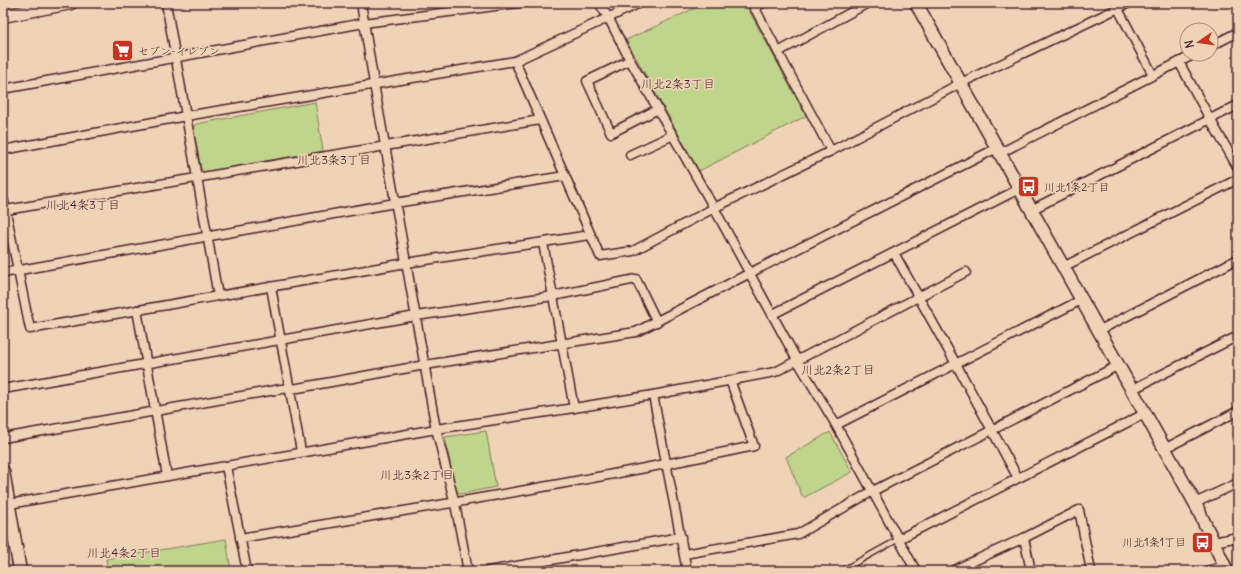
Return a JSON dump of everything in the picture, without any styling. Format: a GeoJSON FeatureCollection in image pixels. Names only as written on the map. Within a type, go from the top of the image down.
{"type":"FeatureCollection","features":[{"type":"Feature","properties":{"kind":"street"},"geometry":{"type":"LineString","coordinates":[[3,16],[71,3]]}},
{"type":"Feature","properties":{"kind":"street"},"geometry":{"type":"LineString","coordinates":[[166,3],[218,296]]}},
{"type":"Feature","properties":{"kind":"street"},"geometry":{"type":"LineString","coordinates":[[361,3],[385,147],[436,428],[455,504],[468,571]]}},
{"type":"Feature","properties":{"kind":"street"},"geometry":{"type":"LineString","coordinates":[[3,89],[364,22],[518,3]]}},
{"type":"Feature","properties":{"kind":"street"},"geometry":{"type":"LineString","coordinates":[[599,3],[773,314],[797,360],[836,425],[871,492],[916,571]]}},
{"type":"Feature","properties":{"kind":"street"},"geometry":{"type":"LineString","coordinates":[[3,150],[186,116],[515,61],[640,3]]}},
{"type":"Feature","properties":{"kind":"street"},"geometry":{"type":"LineString","coordinates":[[763,3],[753,5],[831,151]]}},
{"type":"Feature","properties":{"kind":"street"},"geometry":{"type":"LineString","coordinates":[[778,52],[868,3]]}},
{"type":"Feature","properties":{"kind":"street"},"geometry":{"type":"LineString","coordinates":[[916,3],[1195,503],[1226,569],[1206,571]]}},
{"type":"Feature","properties":{"kind":"street"},"geometry":{"type":"LineString","coordinates":[[515,61],[600,256],[633,250],[714,208],[831,151],[961,83],[1116,6],[1129,3]]}},
{"type":"Feature","properties":{"kind":"street"},"geometry":{"type":"LineString","coordinates":[[1116,6],[1153,75]]}},
{"type":"Feature","properties":{"kind":"street"},"geometry":{"type":"LineString","coordinates":[[1219,42],[1238,32]]}},
{"type":"Feature","properties":{"kind":"street"},"geometry":{"type":"LineString","coordinates":[[630,60],[587,81],[611,133],[658,109]]}},
{"type":"Feature","properties":{"kind":"street"},"geometry":{"type":"LineString","coordinates":[[3,438],[425,365],[636,332],[750,273],[1179,62],[1238,168]]}},
{"type":"Feature","properties":{"kind":"street"},"geometry":{"type":"LineString","coordinates":[[1031,210],[1238,105]]}},
{"type":"Feature","properties":{"kind":"street"},"geometry":{"type":"LineString","coordinates":[[6,210],[540,120]]}},
{"type":"Feature","properties":{"kind":"street"},"geometry":{"type":"LineString","coordinates":[[630,155],[672,135]]}},
{"type":"Feature","properties":{"kind":"street"},"geometry":{"type":"LineString","coordinates":[[3,273],[396,203],[565,176]]}},
{"type":"Feature","properties":{"kind":"street"},"geometry":{"type":"LineString","coordinates":[[1063,268],[1238,179]]}},
{"type":"Feature","properties":{"kind":"street"},"geometry":{"type":"LineString","coordinates":[[773,314],[1019,189]]}},
{"type":"Feature","properties":{"kind":"street"},"geometry":{"type":"LineString","coordinates":[[3,197],[30,329],[406,263],[543,243],[590,234]]}},
{"type":"Feature","properties":{"kind":"street"},"geometry":{"type":"LineString","coordinates":[[543,243],[574,408]]}},
{"type":"Feature","properties":{"kind":"street"},"geometry":{"type":"LineString","coordinates":[[894,253],[1018,478]]}},
{"type":"Feature","properties":{"kind":"street"},"geometry":{"type":"LineString","coordinates":[[1098,331],[1238,259]]}},
{"type":"Feature","properties":{"kind":"street"},"geometry":{"type":"LineString","coordinates":[[9,504],[226,466],[301,451],[436,428],[653,395],[775,372],[966,272]]}},
{"type":"Feature","properties":{"kind":"street"},"geometry":{"type":"LineString","coordinates":[[3,389],[416,316],[553,296],[636,279],[657,322]]}},
{"type":"Feature","properties":{"kind":"street"},"geometry":{"type":"LineString","coordinates":[[272,287],[301,451]]}},
{"type":"Feature","properties":{"kind":"street"},"geometry":{"type":"LineString","coordinates":[[836,425],[1081,300]]}},
{"type":"Feature","properties":{"kind":"street"},"geometry":{"type":"LineString","coordinates":[[137,310],[167,476]]}},
{"type":"Feature","properties":{"kind":"street"},"geometry":{"type":"LineString","coordinates":[[1131,390],[1238,336]]}},
{"type":"Feature","properties":{"kind":"street"},"geometry":{"type":"LineString","coordinates":[[684,554],[798,534],[871,492],[1118,366]]}},
{"type":"Feature","properties":{"kind":"street"},"geometry":{"type":"LineString","coordinates":[[240,538],[455,504],[666,465],[754,446],[730,380]]}},
{"type":"Feature","properties":{"kind":"street"},"geometry":{"type":"LineString","coordinates":[[653,395],[687,571]]}},
{"type":"Feature","properties":{"kind":"street"},"geometry":{"type":"LineString","coordinates":[[1164,449],[1238,411]]}},
{"type":"Feature","properties":{"kind":"street"},"geometry":{"type":"LineString","coordinates":[[899,539],[1144,414]]}},
{"type":"Feature","properties":{"kind":"street"},"geometry":{"type":"LineString","coordinates":[[226,466],[247,571]]}},
{"type":"Feature","properties":{"kind":"street"},"geometry":{"type":"LineString","coordinates":[[3,471],[20,571]]}},
{"type":"Feature","properties":{"kind":"street"},"geometry":{"type":"LineString","coordinates":[[1195,503],[1238,483]]}},
{"type":"Feature","properties":{"kind":"street"},"geometry":{"type":"LineString","coordinates":[[952,571],[1024,538],[1079,510],[1091,571]]}},
{"type":"Feature","properties":{"kind":"street"},"geometry":{"type":"LineString","coordinates":[[488,571],[681,537]]}},
{"type":"Feature","properties":{"kind":"street"},"geometry":{"type":"LineString","coordinates":[[1214,542],[1238,537]]}},
{"type":"Feature","properties":{"kind":"street"},"geometry":{"type":"LineString","coordinates":[[1024,538],[1032,571]]}},
{"type":"Feature","properties":{"kind":"lane"},"geometry":{"type":"LineString","coordinates":[[841,571],[899,539]]}},
{"type":"Feature","properties":{"kind":"green space"},"geometry":{"type":"Polygon","coordinates":[[[706,3],[745,3],[806,116],[699,171],[626,40],[706,3]]]}},
{"type":"Feature","properties":{"kind":"green space"},"geometry":{"type":"Polygon","coordinates":[[[315,102],[323,151],[204,172],[201,169],[193,128],[196,124],[315,102]]]}},
{"type":"Feature","properties":{"kind":"green space"},"geometry":{"type":"Polygon","coordinates":[[[486,431],[496,487],[460,494],[455,488],[445,437],[486,431]]]}},
{"type":"Feature","properties":{"kind":"green space"},"geometry":{"type":"Polygon","coordinates":[[[830,432],[852,472],[803,498],[786,457],[830,432]]]}},
{"type":"Feature","properties":{"kind":"green space"},"geometry":{"type":"Polygon","coordinates":[[[226,539],[231,571],[108,571],[106,559],[226,539]]]}},
{"type":"Feature","properties":{"kind":"place","name":"セブン-イレブン"},"geometry":{"type":"Point","coordinates":[123,51]}},
{"type":"Feature","properties":{"kind":"place","name":"川北1条2丁目"},"geometry":{"type":"Point","coordinates":[1028,187]}},
{"type":"Feature","properties":{"kind":"place","name":"川北1条1丁目"},"geometry":{"type":"Point","coordinates":[1202,542]}},
{"type":"Feature","properties":{"kind":"district","name":"川北2条3丁目"},"geometry":{"type":"Point","coordinates":[678,83]}},
{"type":"Feature","properties":{"kind":"district","name":"川北3条3丁目"},"geometry":{"type":"Point","coordinates":[334,159]}},
{"type":"Feature","properties":{"kind":"district","name":"川北4条3丁目"},"geometry":{"type":"Point","coordinates":[83,204]}},
{"type":"Feature","properties":{"kind":"district","name":"川北2条2丁目"},"geometry":{"type":"Point","coordinates":[838,369]}},
{"type":"Feature","properties":{"kind":"district","name":"川北3条2丁目"},"geometry":{"type":"Point","coordinates":[417,474]}},
{"type":"Feature","properties":{"kind":"district","name":"川北4条2丁目"},"geometry":{"type":"Point","coordinates":[124,552]}}]}
